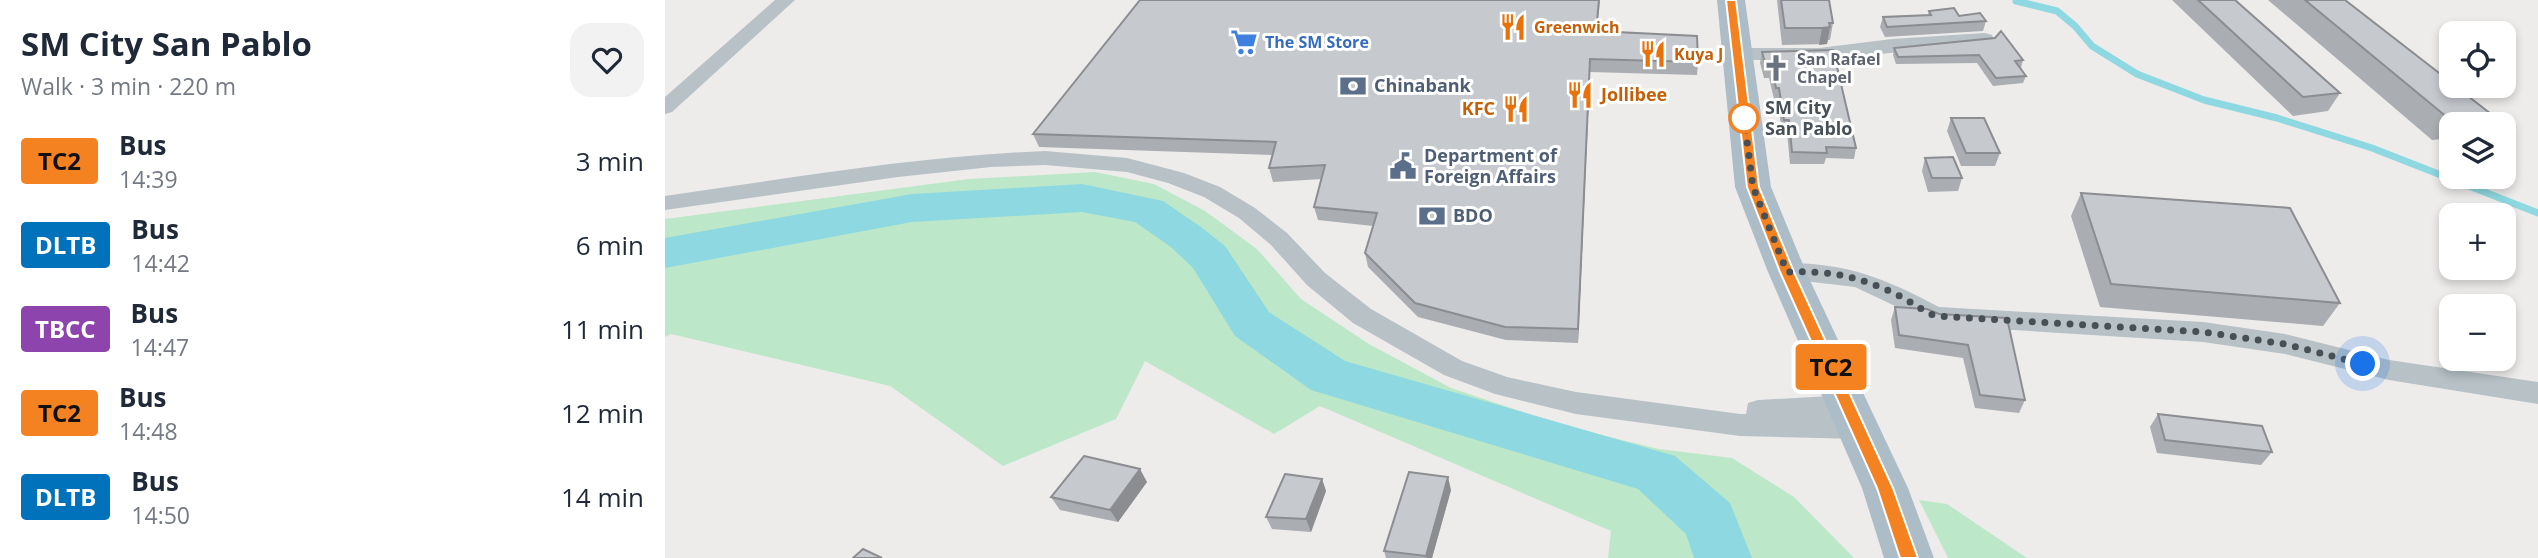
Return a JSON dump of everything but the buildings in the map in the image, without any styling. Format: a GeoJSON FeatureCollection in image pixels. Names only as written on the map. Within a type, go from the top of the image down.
{"type":"FeatureCollection","features":[{"type":"Feature","properties":{"kind":"main road"},"geometry":{"type":"LineString","coordinates":[[1731,0],[1753,187],[1787,272],[1885,488],[1909,558]]}},
{"type":"Feature","properties":{"kind":"street"},"geometry":{"type":"LineString","coordinates":[[665,108],[786,0]]}},
{"type":"Feature","properties":{"kind":"street"},"geometry":{"type":"LineString","coordinates":[[1737,54],[1819,54],[1892,44],[1985,38]]}},
{"type":"Feature","properties":{"kind":"street"},"geometry":{"type":"LineString","coordinates":[[665,204],[898,170],[991,160],[1045,158],[1127,165],[1176,178],[1212,192],[1247,213],[1279,239],[1316,279],[1362,316],[1453,368],[1505,387],[1576,403],[1740,425],[1854,417]]}},
{"type":"Feature","properties":{"kind":"street"},"geometry":{"type":"LineString","coordinates":[[1787,272],[1828,271],[1889,290],[1914,307],[1935,316],[2203,332],[2285,344],[2389,370],[2538,393]]}},
{"type":"Feature","properties":{"kind":"green space"},"geometry":{"type":"Polygon","coordinates":[[[1095,172],[1154,184],[1205,211],[1257,249],[1301,299],[1369,344],[1451,388],[1568,427],[1659,449],[1732,458],[1794,497],[1854,558],[1608,558],[1611,531],[1320,406],[1274,434],[1145,361],[1116,419],[1003,466],[890,386],[671,334],[665,337],[665,219],[969,179],[1095,172]]]}},
{"type":"Feature","properties":{"kind":"green space"},"geometry":{"type":"Polygon","coordinates":[[[1919,500],[1947,504],[2027,558],[1948,558],[1919,500]]]}},
{"type":"Feature","properties":{"kind":"waterway"},"geometry":{"type":"LineString","coordinates":[[2016,1],[2057,11],[2075,26],[2092,46],[2137,74],[2204,100],[2277,118],[2372,148],[2538,213]]}},
{"type":"Feature","properties":{"kind":"waterway"},"geometry":{"type":"LineString","coordinates":[[665,253],[912,208],[1082,198],[1148,211],[1186,237],[1209,257],[1252,324],[1329,376],[1656,472],[1710,520],[1723,558]]}},
{"type":"Feature","properties":{"kind":"bus line","name":"TC2"},"geometry":{"type":"LineString","coordinates":[[1731,0],[1753,187],[1787,272],[1885,488],[1909,558]]}},
{"type":"Feature","properties":{"kind":"place","name":"Greenwich"},"geometry":{"type":"Point","coordinates":[1513,27]}},
{"type":"Feature","properties":{"kind":"place","name":"The SM Store"},"geometry":{"type":"Point","coordinates":[1244,42]}},
{"type":"Feature","properties":{"kind":"place","name":"Kuya J"},"geometry":{"type":"Point","coordinates":[1653,54]}},
{"type":"Feature","properties":{"kind":"place","name":"San Rafael Chapel"},"geometry":{"type":"Point","coordinates":[1776,68]}},
{"type":"Feature","properties":{"kind":"place","name":"Chinabank"},"geometry":{"type":"Point","coordinates":[1353,86]}},
{"type":"Feature","properties":{"kind":"place","name":"Jollibee"},"geometry":{"type":"Point","coordinates":[1580,95]}},
{"type":"Feature","properties":{"kind":"place","name":"KFC"},"geometry":{"type":"Point","coordinates":[1516,109]}},
{"type":"Feature","properties":{"kind":"place","name":"SM City San Pablo"},"geometry":{"type":"Point","coordinates":[1744,118]}},
{"type":"Feature","properties":{"kind":"place","name":"Department of Foreign Affairs"},"geometry":{"type":"Point","coordinates":[1403,166]}},
{"type":"Feature","properties":{"kind":"place","name":"BDO"},"geometry":{"type":"Point","coordinates":[1432,216]}},
{"type":"Feature","properties":{"kind":"route"},"geometry":{"type":"LineString","coordinates":[[1744,118],[1753,187],[1787,272],[1828,271],[1889,290],[1914,307],[1935,316],[2203,332],[2285,344],[2363,364]]}}]}
